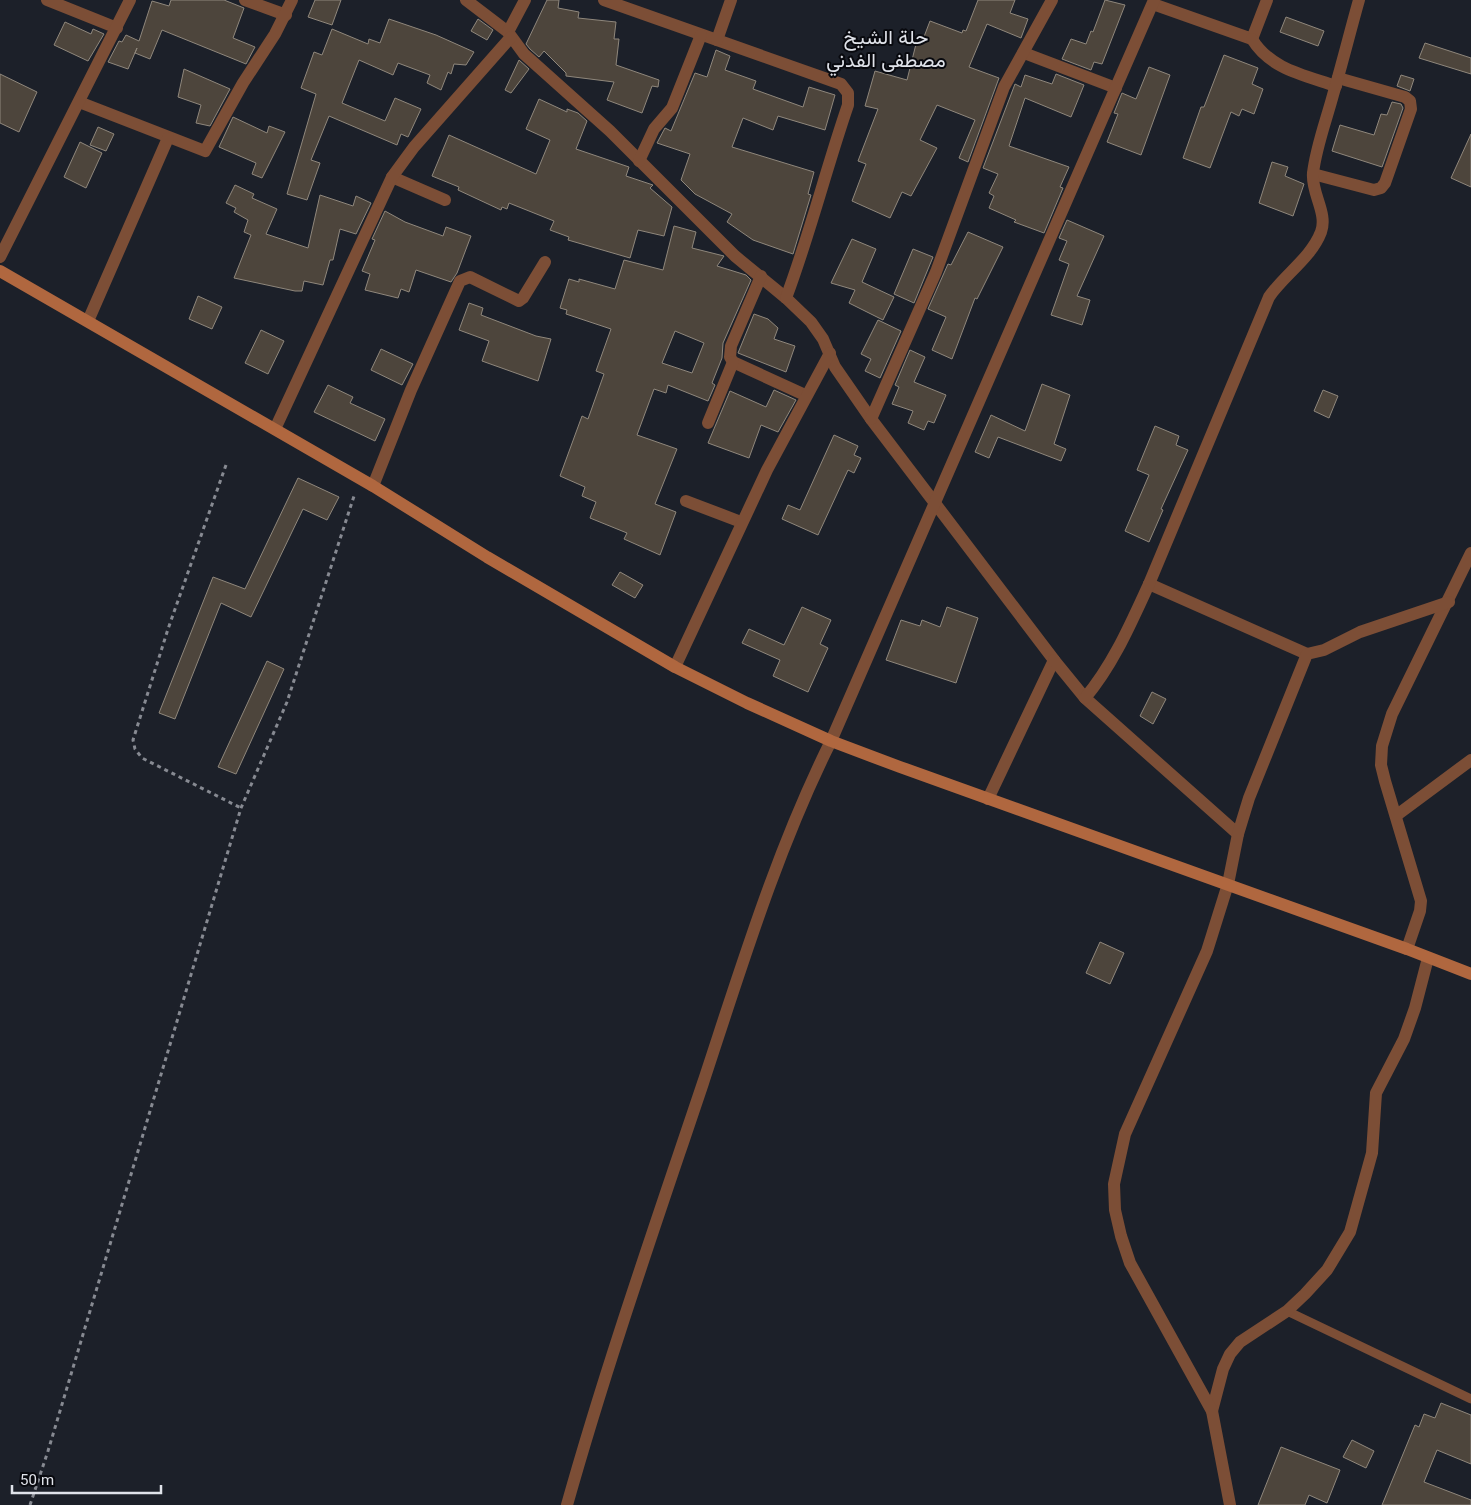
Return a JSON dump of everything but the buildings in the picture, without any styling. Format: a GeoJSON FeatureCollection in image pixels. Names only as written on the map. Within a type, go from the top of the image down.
{"type":"FeatureCollection","features":[{"type":"Feature","properties":{"kind":"street"},"geometry":{"type":"LineString","coordinates":[[47,0],[117,28]]}},
{"type":"Feature","properties":{"kind":"street"},"geometry":{"type":"LineString","coordinates":[[0,257],[130,0]]}},
{"type":"Feature","properties":{"kind":"street"},"geometry":{"type":"LineString","coordinates":[[245,0],[286,15]]}},
{"type":"Feature","properties":{"kind":"street"},"geometry":{"type":"LineString","coordinates":[[79,102],[202,151],[206,150],[239,90],[286,15],[292,0]]}},
{"type":"Feature","properties":{"kind":"street"},"geometry":{"type":"LineString","coordinates":[[466,0],[509,34],[524,54],[610,131],[735,256],[761,276],[811,322],[830,352],[835,367],[871,420],[933,504],[1085,698],[1238,834]]}},
{"type":"Feature","properties":{"kind":"street"},"geometry":{"type":"LineString","coordinates":[[275,429],[392,177],[414,146],[509,34],[525,0]]}},
{"type":"Feature","properties":{"kind":"street"},"geometry":{"type":"LineString","coordinates":[[604,0],[841,84],[848,93],[848,104],[821,186],[801,258],[786,298]]}},
{"type":"Feature","properties":{"kind":"street"},"geometry":{"type":"LineString","coordinates":[[717,40],[731,0]]}},
{"type":"Feature","properties":{"kind":"street"},"geometry":{"type":"LineString","coordinates":[[871,420],[936,272],[1004,87],[1052,0]]}},
{"type":"Feature","properties":{"kind":"street"},"geometry":{"type":"LineString","coordinates":[[1252,39],[1267,0]]}},
{"type":"Feature","properties":{"kind":"street"},"geometry":{"type":"LineString","coordinates":[[1085,698],[1102,675],[1149,584],[1269,298],[1278,283],[1304,257],[1320,232],[1323,224],[1314,190],[1313,174],[1359,0]]}},
{"type":"Feature","properties":{"kind":"street"},"geometry":{"type":"LineString","coordinates":[[567,1505],[654,1226],[738,978],[804,795],[831,740],[933,504],[1062,216],[1154,2],[1252,39],[1260,52],[1272,62],[1337,82],[1405,97],[1410,101],[1411,109],[1385,183],[1381,188],[1374,190],[1313,174]]}},
{"type":"Feature","properties":{"kind":"street"},"geometry":{"type":"LineString","coordinates":[[639,161],[654,129],[672,108],[701,35]]}},
{"type":"Feature","properties":{"kind":"street"},"geometry":{"type":"LineString","coordinates":[[1024,53],[1116,88]]}},
{"type":"Feature","properties":{"kind":"street"},"geometry":{"type":"LineString","coordinates":[[88,321],[168,138]]}},
{"type":"Feature","properties":{"kind":"street"},"geometry":{"type":"LineString","coordinates":[[392,177],[445,200]]}},
{"type":"Feature","properties":{"kind":"street"},"geometry":{"type":"LineString","coordinates":[[373,486],[411,390],[460,280],[470,277],[519,301],[523,298],[545,262]]}},
{"type":"Feature","properties":{"kind":"street"},"geometry":{"type":"LineString","coordinates":[[0,271],[373,486],[487,557],[675,667],[747,704],[831,740],[988,799],[1407,948],[1471,974]]}},
{"type":"Feature","properties":{"kind":"street"},"geometry":{"type":"LineString","coordinates":[[761,276],[731,346],[730,357],[733,362],[806,395]]}},
{"type":"Feature","properties":{"kind":"street"},"geometry":{"type":"LineString","coordinates":[[675,667],[742,522],[806,395],[830,352]]}},
{"type":"Feature","properties":{"kind":"street"},"geometry":{"type":"LineString","coordinates":[[708,423],[733,362]]}},
{"type":"Feature","properties":{"kind":"street"},"geometry":{"type":"LineString","coordinates":[[686,501],[742,522]]}},
{"type":"Feature","properties":{"kind":"street"},"geometry":{"type":"LineString","coordinates":[[1407,948],[1420,911],[1421,901],[1381,765],[1382,746],[1392,714],[1449,602],[1471,553]]}},
{"type":"Feature","properties":{"kind":"street"},"geometry":{"type":"LineString","coordinates":[[1149,584],[1307,654],[1324,650],[1360,632],[1449,602]]}},
{"type":"Feature","properties":{"kind":"street"},"geometry":{"type":"LineString","coordinates":[[1230,1505],[1212,1411],[1130,1263],[1115,1210],[1114,1184],[1125,1134],[1207,952],[1228,884],[1238,834],[1260,768],[1307,654]]}},
{"type":"Feature","properties":{"kind":"street"},"geometry":{"type":"LineString","coordinates":[[988,799],[1054,660]]}},
{"type":"Feature","properties":{"kind":"street"},"geometry":{"type":"LineString","coordinates":[[1397,815],[1471,760]]}},
{"type":"Feature","properties":{"kind":"street"},"geometry":{"type":"LineString","coordinates":[[1212,1411],[1223,1369],[1230,1354],[1253,1332],[1287,1311],[1327,1270],[1350,1232],[1372,1152],[1376,1093],[1404,1039],[1416,1008],[1428,958]]}},
{"type":"Feature","properties":{"kind":"lane"},"geometry":{"type":"LineString","coordinates":[[1287,1311],[1471,1399]]}},
{"type":"Feature","properties":{"kind":"path"},"geometry":{"type":"LineString","coordinates":[[226,465],[168,629],[133,740],[135,749],[142,758],[241,808]]}},
{"type":"Feature","properties":{"kind":"path"},"geometry":{"type":"LineString","coordinates":[[30,1505],[48,1451],[241,808],[287,702],[359,478]]}},
{"type":"Feature","properties":{"kind":"district","name":"حلة الشيخ مصطفى الفدني"},"geometry":{"type":"Point","coordinates":[886,48]}}]}
